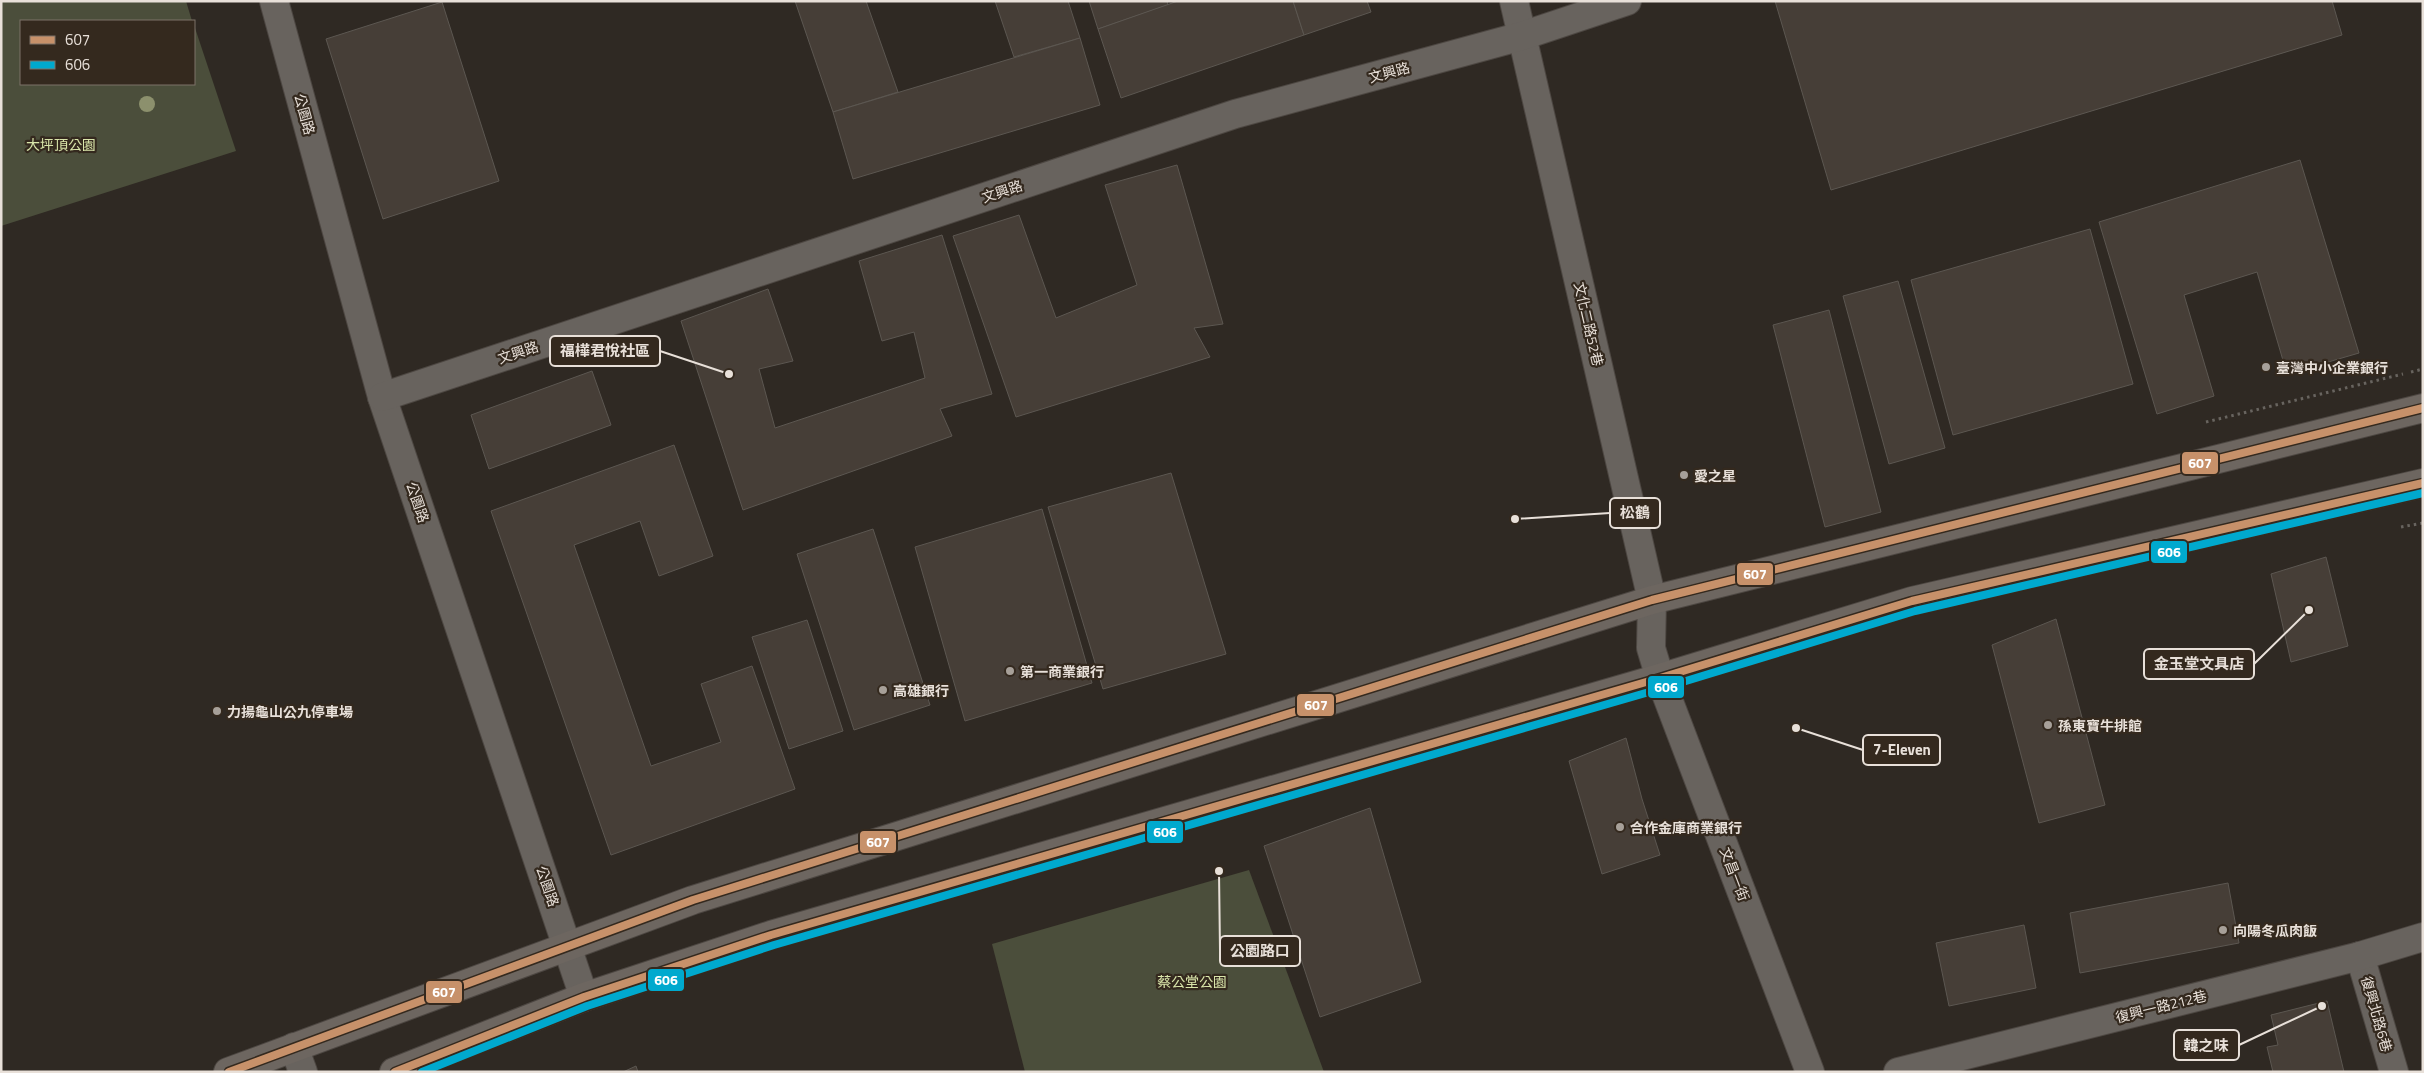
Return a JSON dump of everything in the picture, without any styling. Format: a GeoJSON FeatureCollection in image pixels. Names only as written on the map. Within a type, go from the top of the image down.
{"type":"FeatureCollection","features":[{"type":"Feature","properties":{"kind":"street","name":"公園路"},"geometry":{"type":"LineString","coordinates":[[274,1],[382,397],[584,997]]}},
{"type":"Feature","properties":{"kind":"street","name":"文化二路52巷"},"geometry":{"type":"LineString","coordinates":[[1514,1],[1652,600],[1651,648]]}},
{"type":"Feature","properties":{"kind":"street","name":"文興路"},"geometry":{"type":"LineString","coordinates":[[382,397],[1235,114],[1522,36],[1626,1]]}},
{"type":"Feature","properties":{"kind":"street"},"geometry":{"type":"LineString","coordinates":[[228,1072],[299,1060],[568,947],[694,900],[1652,600],[2423,408]]}},
{"type":"Feature","properties":{"kind":"street"},"geometry":{"type":"LineString","coordinates":[[394,1072],[584,997],[771,935],[1660,678],[1912,601],[2423,483]]}},
{"type":"Feature","properties":{"kind":"street","name":"文昌一街"},"geometry":{"type":"LineString","coordinates":[[1651,648],[1660,678],[1810,1072]]}},
{"type":"Feature","properties":{"kind":"street","name":"復興一路212巷"},"geometry":{"type":"LineString","coordinates":[[1898,1072],[2360,956],[2423,937]]}},
{"type":"Feature","properties":{"kind":"street","name":"復興北路6巷"},"geometry":{"type":"LineString","coordinates":[[2360,956],[2394,1072]]}},
{"type":"Feature","properties":{"kind":"path"},"geometry":{"type":"LineString","coordinates":[[2206,422],[2423,369]]}},
{"type":"Feature","properties":{"kind":"green space","name":"大坪頂公園"},"geometry":{"type":"Polygon","coordinates":[[[1,1],[186,1],[192,20],[20,20],[20,85],[195,85],[195,28],[236,151],[1,226],[1,1]]]}},
{"type":"Feature","properties":{"kind":"green space","name":"蔡公堂公園"},"geometry":{"type":"Polygon","coordinates":[[[1249,870],[1324,1072],[1025,1072],[992,944],[1249,870]]]}},
{"type":"Feature","properties":{"kind":"building"},"geometry":{"type":"Polygon","coordinates":[[[795,1],[866,1],[898,92],[833,112],[795,1]]]}},
{"type":"Feature","properties":{"kind":"building"},"geometry":{"type":"Polygon","coordinates":[[[995,1],[1068,1],[1080,38],[1014,57],[995,1]]]}},
{"type":"Feature","properties":{"kind":"building"},"geometry":{"type":"Polygon","coordinates":[[[1089,1],[1167,1],[1168,5],[1098,29],[1089,1]]]}},
{"type":"Feature","properties":{"kind":"building"},"geometry":{"type":"Polygon","coordinates":[[[1178,1],[1293,1],[1304,35],[1121,98],[1098,29],[1178,1]]]}},
{"type":"Feature","properties":{"kind":"building"},"geometry":{"type":"Polygon","coordinates":[[[1293,1],[1367,1],[1371,12],[1304,35],[1293,1]]]}},
{"type":"Feature","properties":{"kind":"building"},"geometry":{"type":"Polygon","coordinates":[[[1775,1],[2332,1],[2342,35],[1831,190],[1775,1]]]}},
{"type":"Feature","properties":{"kind":"building"},"geometry":{"type":"Polygon","coordinates":[[[442,2],[499,181],[383,219],[326,39],[442,2]]]}},
{"type":"Feature","properties":{"kind":"building"},"geometry":{"type":"Polygon","coordinates":[[[1080,38],[1100,105],[853,179],[833,112],[1080,38]]]}},
{"type":"Feature","properties":{"kind":"building"},"geometry":{"type":"Polygon","coordinates":[[[2300,160],[2359,353],[2287,374],[2257,272],[2184,295],[2214,396],[2157,414],[2099,222],[2300,160]]]}},
{"type":"Feature","properties":{"kind":"building"},"geometry":{"type":"Polygon","coordinates":[[[1177,165],[1223,324],[1194,328],[1210,357],[1016,417],[953,236],[1019,215],[1056,318],[1137,285],[1105,185],[1177,165]]]}},
{"type":"Feature","properties":{"kind":"building"},"geometry":{"type":"Polygon","coordinates":[[[2090,229],[2133,384],[1953,435],[1911,280],[2090,229]]]}},
{"type":"Feature","properties":{"kind":"building"},"geometry":{"type":"Polygon","coordinates":[[[942,235],[992,394],[940,409],[952,436],[743,510],[681,321],[768,289],[793,361],[759,369],[775,428],[925,378],[914,332],[882,341],[859,261],[942,235]]]}},
{"type":"Feature","properties":{"kind":"building"},"geometry":{"type":"Polygon","coordinates":[[[1898,281],[1945,448],[1889,464],[1843,296],[1898,281]]]}},
{"type":"Feature","properties":{"kind":"building"},"geometry":{"type":"Polygon","coordinates":[[[1829,310],[1881,512],[1825,527],[1773,325],[1829,310]]]}},
{"type":"Feature","properties":{"kind":"building"},"geometry":{"type":"Polygon","coordinates":[[[592,371],[611,425],[489,469],[471,415],[592,371]]]}},
{"type":"Feature","properties":{"kind":"building"},"geometry":{"type":"Polygon","coordinates":[[[674,445],[713,556],[659,576],[640,521],[574,545],[651,766],[721,742],[701,684],[752,666],[795,789],[611,855],[491,511],[674,445]]]}},
{"type":"Feature","properties":{"kind":"building"},"geometry":{"type":"Polygon","coordinates":[[[1171,473],[1226,654],[1103,689],[1048,507],[1171,473]]]}},
{"type":"Feature","properties":{"kind":"building"},"geometry":{"type":"Polygon","coordinates":[[[1042,509],[1092,683],[965,721],[915,547],[1042,509]]]}},
{"type":"Feature","properties":{"kind":"building"},"geometry":{"type":"Polygon","coordinates":[[[873,529],[930,705],[854,730],[797,554],[873,529]]]}},
{"type":"Feature","properties":{"kind":"building"},"geometry":{"type":"Polygon","coordinates":[[[2326,557],[2348,646],[2291,662],[2271,574],[2326,557]]]}},
{"type":"Feature","properties":{"kind":"building","name":"孫東寶牛排館"},"geometry":{"type":"Polygon","coordinates":[[[2056,619],[2105,805],[2039,823],[1992,645],[2056,619]]]}},
{"type":"Feature","properties":{"kind":"building"},"geometry":{"type":"Polygon","coordinates":[[[807,620],[843,731],[789,749],[752,637],[807,620]]]}},
{"type":"Feature","properties":{"kind":"building","name":"合作金庫商業銀行"},"geometry":{"type":"Polygon","coordinates":[[[1626,738],[1642,799],[1660,855],[1602,874],[1569,761],[1626,738]]]}},
{"type":"Feature","properties":{"kind":"building"},"geometry":{"type":"Polygon","coordinates":[[[1370,808],[1421,982],[1320,1017],[1264,846],[1370,808]]]}},
{"type":"Feature","properties":{"kind":"building"},"geometry":{"type":"Polygon","coordinates":[[[2228,883],[2239,943],[2080,973],[2070,913],[2228,883]]]}},
{"type":"Feature","properties":{"kind":"building"},"geometry":{"type":"Polygon","coordinates":[[[2024,925],[2036,988],[1949,1006],[1936,943],[2024,925]]]}},
{"type":"Feature","properties":{"kind":"building"},"geometry":{"type":"Polygon","coordinates":[[[2327,1001],[2344,1072],[2273,1072],[2267,1047],[2278,1045],[2271,1015],[2327,1001]]]}},
{"type":"Feature","properties":{"kind":"building"},"geometry":{"type":"Polygon","coordinates":[[[636,1066],[638,1072],[623,1072],[636,1066]]]}},
{"type":"Feature","properties":{"kind":"transit line","name":"607"},"geometry":{"type":"LineString","coordinates":[[229,1072],[693,900],[1652,600],[2423,408]]}},
{"type":"Feature","properties":{"kind":"transit line","name":"607"},"geometry":{"type":"LineString","coordinates":[[395,1072],[584,997],[771,935],[1660,678],[1912,601],[2423,483]]}},
{"type":"Feature","properties":{"kind":"transit line","name":"606"},"geometry":{"type":"LineString","coordinates":[[422,1072],[587,1006],[774,945],[1663,688],[1915,611],[2423,493]]}},
{"type":"Feature","properties":{"kind":"place","name":"臺灣中小企業銀行"},"geometry":{"type":"Point","coordinates":[2266,367]}},
{"type":"Feature","properties":{"kind":"place","name":"福樺君悅社區"},"geometry":{"type":"Point","coordinates":[729,374]}},
{"type":"Feature","properties":{"kind":"place","name":"愛之星"},"geometry":{"type":"Point","coordinates":[1684,475]}},
{"type":"Feature","properties":{"kind":"place","name":"松鶴"},"geometry":{"type":"Point","coordinates":[1515,519]}},
{"type":"Feature","properties":{"kind":"place","name":"金玉堂文具店"},"geometry":{"type":"Point","coordinates":[2309,610]}},
{"type":"Feature","properties":{"kind":"place","name":"第一商業銀行"},"geometry":{"type":"Point","coordinates":[1010,671]}},
{"type":"Feature","properties":{"kind":"place","name":"高雄銀行"},"geometry":{"type":"Point","coordinates":[883,690]}},
{"type":"Feature","properties":{"kind":"place","name":"力揚龜山公九停車場"},"geometry":{"type":"Point","coordinates":[217,711]}},
{"type":"Feature","properties":{"kind":"place","name":"孫東寶牛排館"},"geometry":{"type":"Point","coordinates":[2048,725]}},
{"type":"Feature","properties":{"kind":"place","name":"7-Eleven"},"geometry":{"type":"Point","coordinates":[1796,728]}},
{"type":"Feature","properties":{"kind":"place","name":"合作金庫商業銀行"},"geometry":{"type":"Point","coordinates":[1620,827]}},
{"type":"Feature","properties":{"kind":"place","name":"公園路口"},"geometry":{"type":"Point","coordinates":[1219,871]}},
{"type":"Feature","properties":{"kind":"place","name":"向陽冬瓜肉飯"},"geometry":{"type":"Point","coordinates":[2223,930]}},
{"type":"Feature","properties":{"kind":"place","name":"韓之味"},"geometry":{"type":"Point","coordinates":[2322,1006]}}]}
